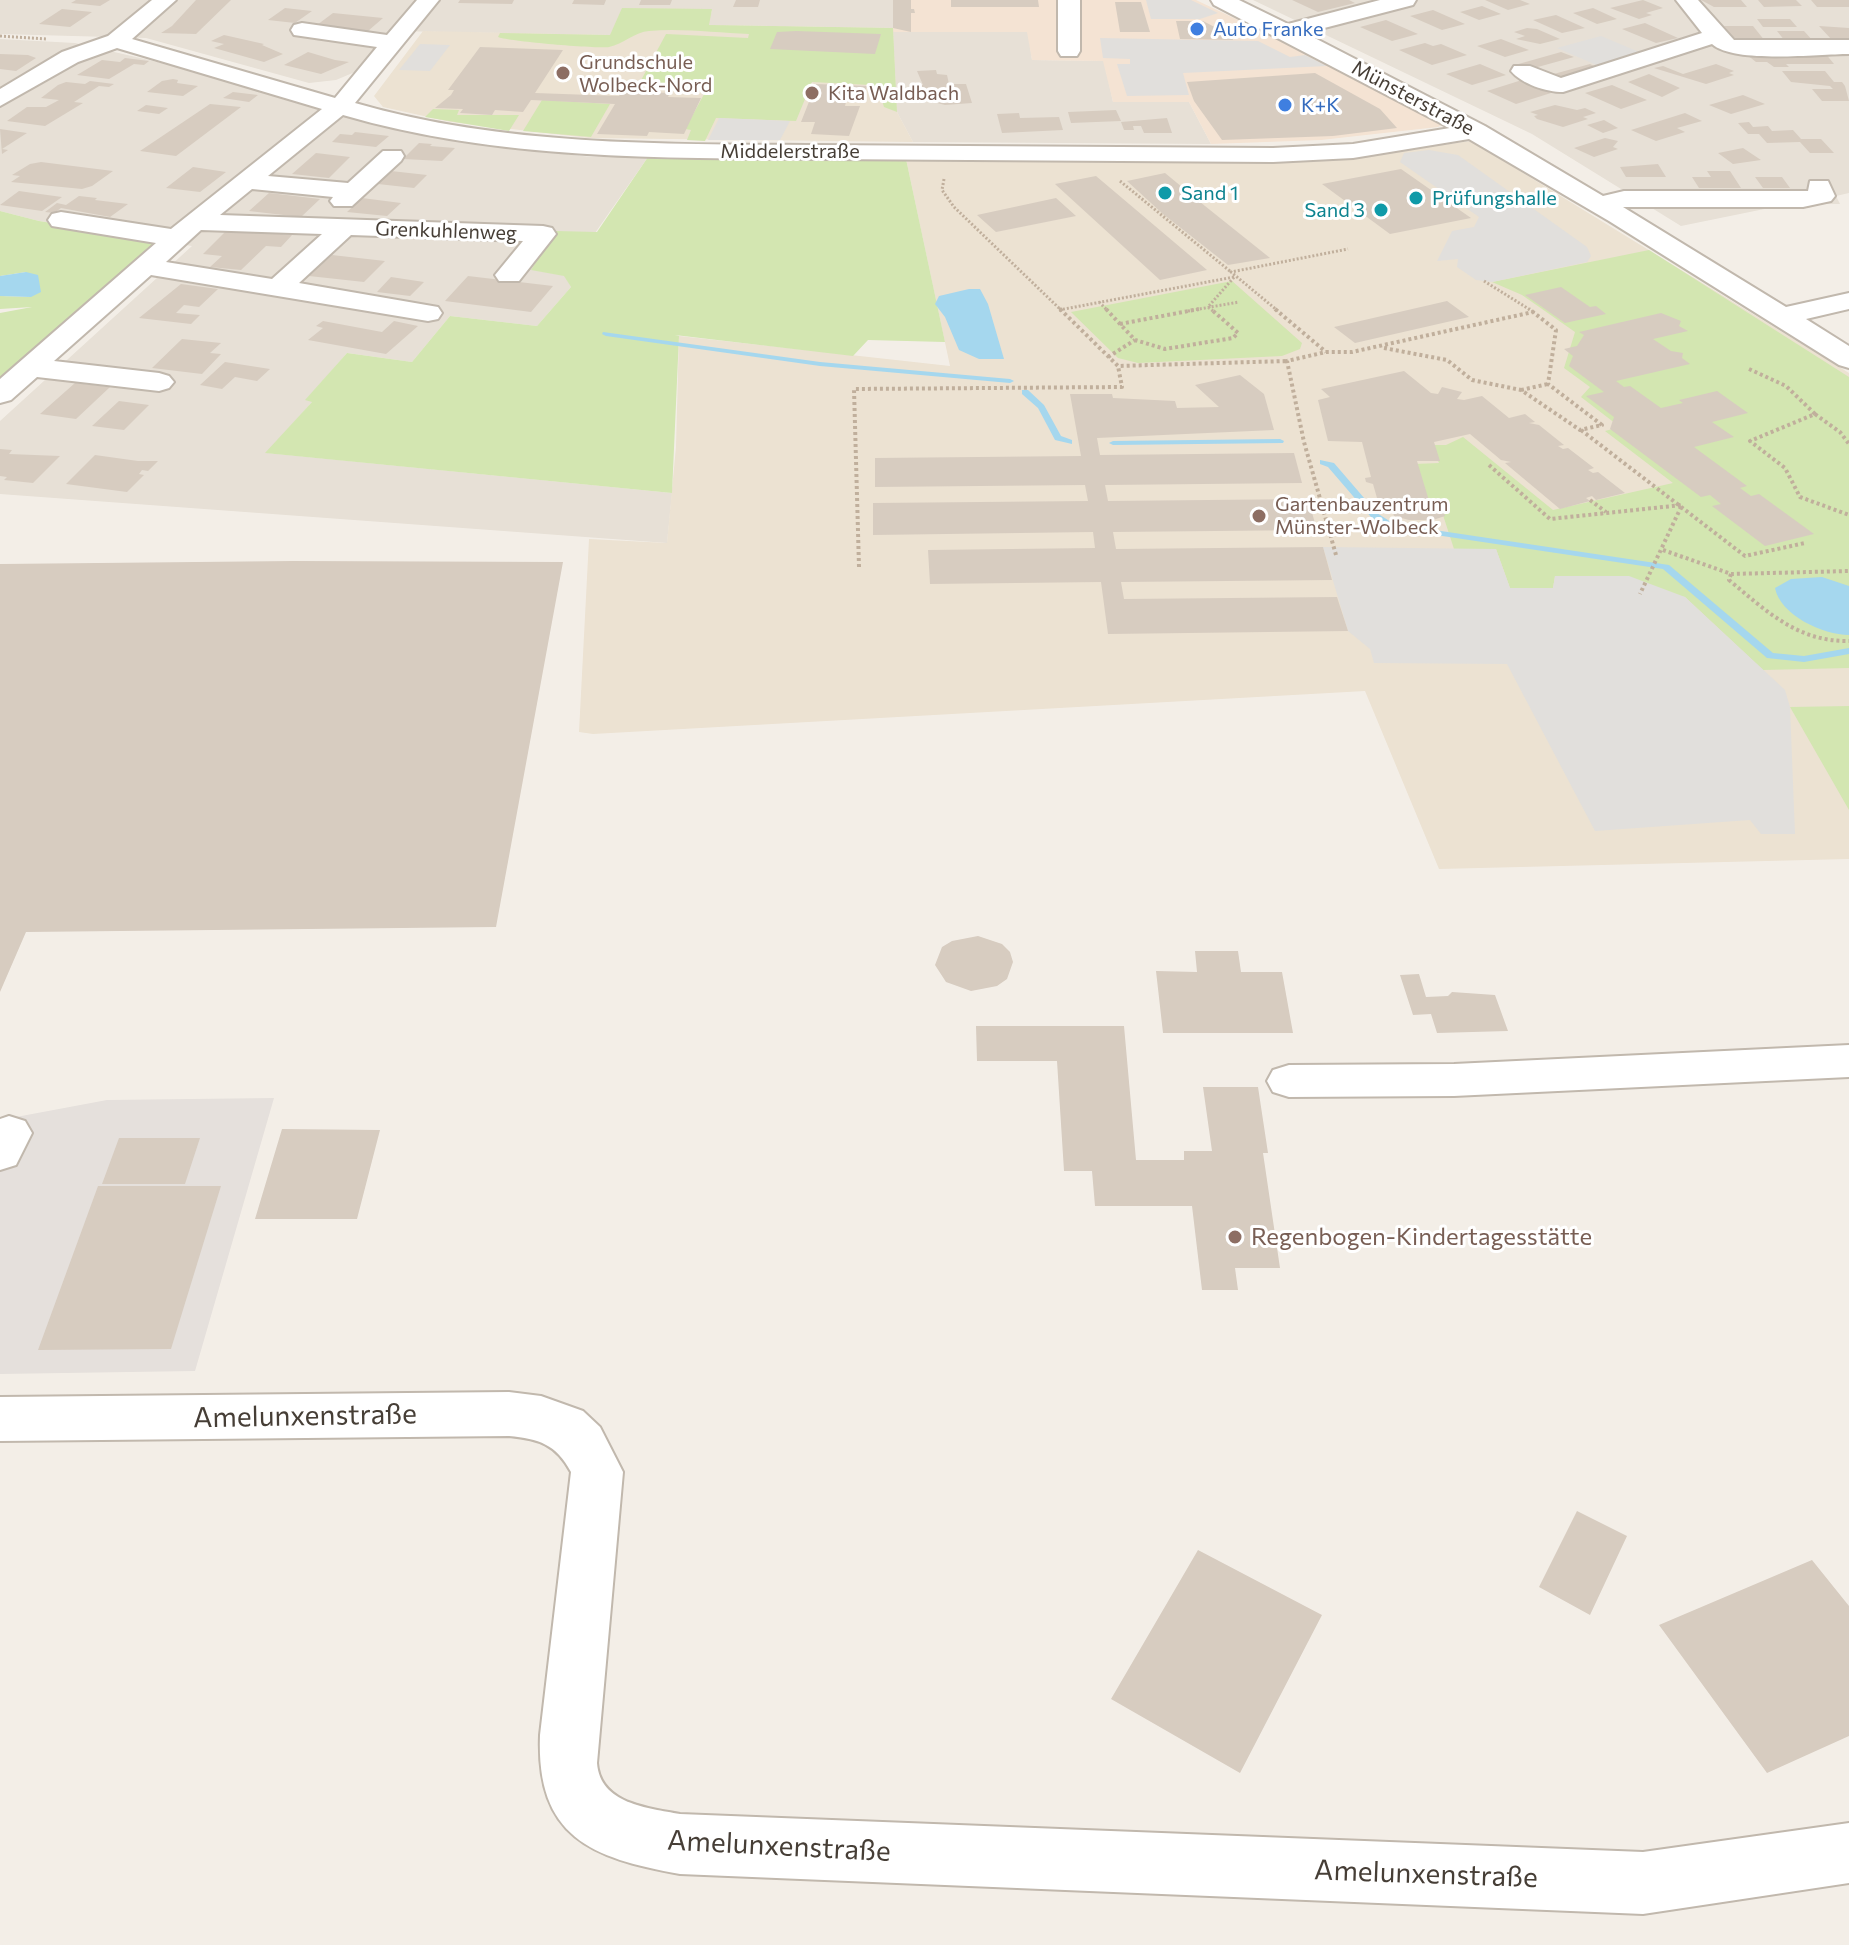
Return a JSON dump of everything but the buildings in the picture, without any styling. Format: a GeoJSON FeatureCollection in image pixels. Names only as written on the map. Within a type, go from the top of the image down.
{"type":"FeatureCollection","features":[{"type":"Feature","properties":{"kind":"street"},"geometry":{"type":"LineString","coordinates":[[0,99],[11,85],[70,57],[116,41],[165,0]]}},
{"type":"Feature","properties":{"kind":"street"},"geometry":{"type":"LineString","coordinates":[[0,394],[186,230],[340,106],[428,0]]}},
{"type":"Feature","properties":{"kind":"street"},"geometry":{"type":"LineString","coordinates":[[1069,0],[1069,51]]}},
{"type":"Feature","properties":{"kind":"street","name":"Münsterstraße"},"geometry":{"type":"LineString","coordinates":[[1222,0],[1476,131],[1849,359]]}},
{"type":"Feature","properties":{"kind":"street"},"geometry":{"type":"LineString","coordinates":[[1287,31],[1405,0]]}},
{"type":"Feature","properties":{"kind":"street"},"geometry":{"type":"LineString","coordinates":[[1687,0],[1726,45],[1739,48],[1849,47]]}},
{"type":"Feature","properties":{"kind":"street"},"geometry":{"type":"LineString","coordinates":[[302,30],[392,42]]}},
{"type":"Feature","properties":{"kind":"street"},"geometry":{"type":"LineString","coordinates":[[1522,71],[1558,86],[1716,36]]}},
{"type":"Feature","properties":{"kind":"street","name":"Middelerstraße"},"geometry":{"type":"LineString","coordinates":[[116,41],[389,121],[432,130],[566,147],[984,160],[1317,154],[1476,131]]}},
{"type":"Feature","properties":{"kind":"street","name":"Grenkuhlenweg"},"geometry":{"type":"LineString","coordinates":[[278,288],[392,156]]}},
{"type":"Feature","properties":{"kind":"street","name":"Grenkuhlenweg"},"geometry":{"type":"LineString","coordinates":[[246,181],[346,206],[543,234],[509,275]]}},
{"type":"Feature","properties":{"kind":"street"},"geometry":{"type":"LineString","coordinates":[[1600,204],[1624,199],[1803,199],[1822,196],[1819,186]]}},
{"type":"Feature","properties":{"kind":"street","name":"Grenkuhlenweg"},"geometry":{"type":"LineString","coordinates":[[61,220],[186,230],[346,206]]}},
{"type":"Feature","properties":{"kind":"street"},"geometry":{"type":"LineString","coordinates":[[144,266],[428,313]]}},
{"type":"Feature","properties":{"kind":"street"},"geometry":{"type":"LineString","coordinates":[[1782,316],[1849,301]]}},
{"type":"Feature","properties":{"kind":"street"},"geometry":{"type":"LineString","coordinates":[[30,367],[159,382]]}},
{"type":"Feature","properties":{"kind":"street"},"geometry":{"type":"LineString","coordinates":[[1289,1081],[1454,1080],[1849,1061]]}},
{"type":"Feature","properties":{"kind":"street","name":"Amelunxenstraße"},"geometry":{"type":"LineString","coordinates":[[0,1419],[509,1414],[545,1417],[572,1429],[586,1446],[597,1472],[569,1735],[569,1777],[587,1814],[630,1834],[696,1845],[1643,1883],[1849,1853]]}},
{"type":"Feature","properties":{"kind":"path"},"geometry":{"type":"LineString","coordinates":[[859,567],[854,389],[1122,387],[1118,366],[954,207],[942,190],[944,175],[984,160]]}},
{"type":"Feature","properties":{"kind":"path"},"geometry":{"type":"LineString","coordinates":[[1110,173],[1326,352]]}},
{"type":"Feature","properties":{"kind":"path"},"geometry":{"type":"LineString","coordinates":[[1231,272],[1348,249]]}},
{"type":"Feature","properties":{"kind":"path"},"geometry":{"type":"LineString","coordinates":[[1058,310],[1235,276]]}},
{"type":"Feature","properties":{"kind":"path"},"geometry":{"type":"LineString","coordinates":[[1208,307],[1235,276]]}},
{"type":"Feature","properties":{"kind":"path"},"geometry":{"type":"LineString","coordinates":[[1484,281],[1556,330],[1548,384]]}},
{"type":"Feature","properties":{"kind":"path"},"geometry":{"type":"LineString","coordinates":[[1099,302],[1135,340],[1165,349],[1233,338],[1238,333],[1208,307]]}},
{"type":"Feature","properties":{"kind":"path"},"geometry":{"type":"LineString","coordinates":[[1120,324],[1239,302]]}},
{"type":"Feature","properties":{"kind":"path"},"geometry":{"type":"LineString","coordinates":[[1118,366],[1287,361],[1326,352],[1352,352],[1533,312]]}},
{"type":"Feature","properties":{"kind":"path"},"geometry":{"type":"LineString","coordinates":[[1108,357],[1135,340]]}},
{"type":"Feature","properties":{"kind":"path"},"geometry":{"type":"LineString","coordinates":[[1379,346],[1447,360],[1472,380],[1521,390],[1682,505],[1745,556],[1805,543]]}},
{"type":"Feature","properties":{"kind":"path"},"geometry":{"type":"LineString","coordinates":[[1287,361],[1304,442],[1336,555]]}},
{"type":"Feature","properties":{"kind":"path"},"geometry":{"type":"LineString","coordinates":[[1749,369],[1784,382],[1805,399],[1815,414],[1840,432],[1849,444]]}},
{"type":"Feature","properties":{"kind":"path"},"geometry":{"type":"LineString","coordinates":[[1521,390],[1548,384],[1602,425],[1580,430]]}},
{"type":"Feature","properties":{"kind":"path"},"geometry":{"type":"LineString","coordinates":[[1815,414],[1750,441],[1785,468],[1800,497],[1849,515]]}},
{"type":"Feature","properties":{"kind":"path"},"geometry":{"type":"LineString","coordinates":[[1489,465],[1550,519],[1682,505]]}},
{"type":"Feature","properties":{"kind":"path"},"geometry":{"type":"LineString","coordinates":[[1590,500],[1607,513]]}},
{"type":"Feature","properties":{"kind":"path"},"geometry":{"type":"LineString","coordinates":[[1640,594],[1682,505]]}},
{"type":"Feature","properties":{"kind":"path"},"geometry":{"type":"LineString","coordinates":[[1662,553],[1731,574],[1849,571]]}},
{"type":"Feature","properties":{"kind":"path"},"geometry":{"type":"LineString","coordinates":[[1731,574],[1729,580],[1782,626],[1804,638],[1831,643],[1849,641]]}},
{"type":"Feature","properties":{"kind":"shaded area"},"geometry":{"type":"Polygon","coordinates":[[[0,0],[893,0],[893,28],[708,25],[712,10],[610,35],[392,31],[355,72],[336,80],[309,83],[146,38],[0,34],[0,0]]]}},
{"type":"Feature","properties":{"kind":"shaded area"},"geometry":{"type":"Polygon","coordinates":[[[893,0],[1196,0],[1316,57],[1443,124],[1321,140],[1211,144],[1189,102],[1113,102],[1103,61],[1032,60],[1027,32],[893,32],[893,0]]]}},
{"type":"Feature","properties":{"kind":"shaded area"},"geometry":{"type":"Polygon","coordinates":[[[1146,0],[1191,0],[1218,13],[1200,19],[1151,19],[1146,0]]]}},
{"type":"Feature","properties":{"kind":"shaded area"},"geometry":{"type":"Polygon","coordinates":[[[1253,0],[1849,0],[1849,193],[1836,196],[1840,204],[1789,204],[1681,226],[1532,134],[1253,0]]]}},
{"type":"Feature","properties":{"kind":"shaded area","name":"Grundschule Wolbeck-Nord"},"geometry":{"type":"Polygon","coordinates":[[[622,8],[712,9],[709,25],[893,28],[897,112],[913,142],[589,138],[451,122],[383,107],[374,96],[423,31],[610,35],[622,8]]]}},
{"type":"Feature","properties":{"kind":"shaded area"},"geometry":{"type":"Polygon","coordinates":[[[893,32],[1028,32],[1032,60],[1104,61],[1113,102],[1189,102],[1211,144],[913,142],[897,112],[893,32]]]}},
{"type":"Feature","properties":{"kind":"shaded area"},"geometry":{"type":"Polygon","coordinates":[[[1601,36],[1651,57],[1608,70],[1557,48],[1601,36]]]}},
{"type":"Feature","properties":{"kind":"shaded area"},"geometry":{"type":"Polygon","coordinates":[[[1100,38],[1258,41],[1290,57],[1305,55],[1327,66],[1183,73],[1189,95],[1127,96],[1117,64],[1130,64],[1130,59],[1103,58],[1100,38]]]}},
{"type":"Feature","properties":{"kind":"shaded area"},"geometry":{"type":"Polygon","coordinates":[[[0,39],[75,43],[175,66],[360,121],[462,142],[591,157],[648,157],[565,276],[571,287],[537,326],[450,316],[412,362],[347,353],[306,400],[313,401],[267,453],[672,493],[667,543],[0,494],[0,421],[192,246],[39,221],[0,211],[0,39]]]}},
{"type":"Feature","properties":{"kind":"shaded area"},"geometry":{"type":"Polygon","coordinates":[[[420,44],[450,45],[430,71],[399,70],[420,44]]]}},
{"type":"Feature","properties":{"kind":"shaded area"},"geometry":{"type":"Polygon","coordinates":[[[719,118],[790,121],[780,140],[708,140],[719,118]]]}},
{"type":"Feature","properties":{"kind":"shaded area","name":"Gartenbauzentrum Münster-Wolbeck"},"geometry":{"type":"Polygon","coordinates":[[[1471,141],[1849,373],[1849,859],[1439,869],[1365,691],[593,734],[579,732],[589,539],[667,543],[676,447],[679,336],[950,366],[906,159],[1375,154],[1471,141]]]}},
{"type":"Feature","properties":{"kind":"shaded area"},"geometry":{"type":"Polygon","coordinates":[[[1429,150],[1458,155],[1587,247],[1591,256],[1587,262],[1492,282],[1476,280],[1457,267],[1458,259],[1437,261],[1452,231],[1474,227],[1479,217],[1400,162],[1404,153],[1429,150]]]}},
{"type":"Feature","properties":{"kind":"shaded area"},"geometry":{"type":"Polygon","coordinates":[[[1323,547],[1496,549],[1510,588],[1553,588],[1555,576],[1629,576],[1685,597],[1785,690],[1790,707],[1795,834],[1761,834],[1750,820],[1595,831],[1507,664],[1374,663],[1370,649],[1348,631],[1323,547]]]}},
{"type":"Feature","properties":{"kind":"shaded area"},"geometry":{"type":"Polygon","coordinates":[[[274,1098],[195,1371],[0,1374],[0,1120],[107,1100],[274,1098]]]}},
{"type":"Feature","properties":{"kind":"green space"},"geometry":{"type":"Polygon","coordinates":[[[622,8],[712,9],[709,25],[893,28],[897,112],[884,107],[880,94],[869,89],[870,85],[812,82],[796,121],[716,118],[705,141],[687,140],[691,130],[685,129],[708,87],[639,84],[666,34],[748,38],[749,34],[649,31],[609,47],[571,46],[498,37],[500,33],[610,35],[622,8]]]}},
{"type":"Feature","properties":{"kind":"green space"},"geometry":{"type":"Polygon","coordinates":[[[542,100],[610,104],[591,137],[523,131],[542,100]]]}},
{"type":"Feature","properties":{"kind":"green space"},"geometry":{"type":"Polygon","coordinates":[[[433,109],[459,110],[457,115],[519,115],[509,131],[425,117],[433,109]]]}},
{"type":"Feature","properties":{"kind":"green space"},"geometry":{"type":"Polygon","coordinates":[[[648,157],[906,159],[945,342],[868,340],[853,356],[675,335],[679,336],[672,493],[265,453],[312,402],[305,400],[347,353],[412,362],[450,316],[537,326],[571,287],[564,276],[531,270],[556,231],[597,232],[648,157]]]}},
{"type":"Feature","properties":{"kind":"green space"},"geometry":{"type":"Polygon","coordinates":[[[0,211],[39,221],[161,241],[0,383],[0,313],[32,307],[0,309],[0,296],[31,297],[26,272],[0,276],[0,211]]]}},
{"type":"Feature","properties":{"kind":"green space"},"geometry":{"type":"Polygon","coordinates":[[[1649,250],[1849,377],[1849,668],[1763,670],[1685,597],[1555,576],[1553,588],[1510,588],[1496,549],[1454,549],[1441,509],[1427,504],[1414,464],[1439,463],[1431,445],[1446,445],[1463,437],[1553,510],[1673,483],[1605,431],[1620,427],[1581,397],[1590,387],[1564,368],[1575,332],[1522,295],[1492,282],[1649,250]]]}},
{"type":"Feature","properties":{"kind":"green space"},"geometry":{"type":"Polygon","coordinates":[[[1232,281],[1302,343],[1300,349],[1282,356],[1138,363],[1118,358],[1071,312],[1232,281]]]}},
{"type":"Feature","properties":{"kind":"green space"},"geometry":{"type":"Polygon","coordinates":[[[1849,706],[1849,810],[1790,707],[1849,706]]]}},
{"type":"Feature","properties":{"kind":"water"},"geometry":{"type":"Polygon","coordinates":[[[26,272],[38,275],[41,292],[31,297],[0,296],[0,276],[26,272]]]}},
{"type":"Feature","properties":{"kind":"water"},"geometry":{"type":"Polygon","coordinates":[[[980,289],[988,304],[1004,359],[979,359],[959,350],[945,317],[935,304],[939,296],[980,289]]]}},
{"type":"Feature","properties":{"kind":"water"},"geometry":{"type":"Polygon","coordinates":[[[1822,577],[1849,586],[1849,635],[1804,622],[1785,607],[1775,588],[1791,579],[1822,577]]]}},
{"type":"Feature","properties":{"kind":"waterway"},"geometry":{"type":"LineString","coordinates":[[606,334],[820,364],[1010,381]]}},
{"type":"Feature","properties":{"kind":"waterway"},"geometry":{"type":"LineString","coordinates":[[1025,392],[1041,407],[1058,438],[1069,442]]}},
{"type":"Feature","properties":{"kind":"waterway"},"geometry":{"type":"LineString","coordinates":[[1113,443],[1280,441]]}},
{"type":"Feature","properties":{"kind":"waterway"},"geometry":{"type":"LineString","coordinates":[[1323,462],[1331,465],[1374,515],[1392,526],[1666,567],[1770,656],[1804,659],[1849,651]]}},
{"type":"Feature","properties":{"kind":"place","name":"Auto Franke"},"geometry":{"type":"Point","coordinates":[1197,29]}},
{"type":"Feature","properties":{"kind":"place","name":"Grundschule Wolbeck-Nord"},"geometry":{"type":"Point","coordinates":[563,73]}},
{"type":"Feature","properties":{"kind":"place","name":"Kita Waldbach"},"geometry":{"type":"Point","coordinates":[812,93]}},
{"type":"Feature","properties":{"kind":"place","name":"K+K"},"geometry":{"type":"Point","coordinates":[1285,105]}},
{"type":"Feature","properties":{"kind":"place","name":"Sand 1"},"geometry":{"type":"Point","coordinates":[1165,193]}},
{"type":"Feature","properties":{"kind":"place","name":"Prüfungshalle"},"geometry":{"type":"Point","coordinates":[1416,198]}},
{"type":"Feature","properties":{"kind":"place","name":"Sand 3"},"geometry":{"type":"Point","coordinates":[1381,210]}},
{"type":"Feature","properties":{"kind":"place","name":"Gartenbauzentrum Münster-Wolbeck"},"geometry":{"type":"Point","coordinates":[1259,516]}},
{"type":"Feature","properties":{"kind":"place","name":"Regenbogen-Kindertagesstätte"},"geometry":{"type":"Point","coordinates":[1235,1237]}}]}
